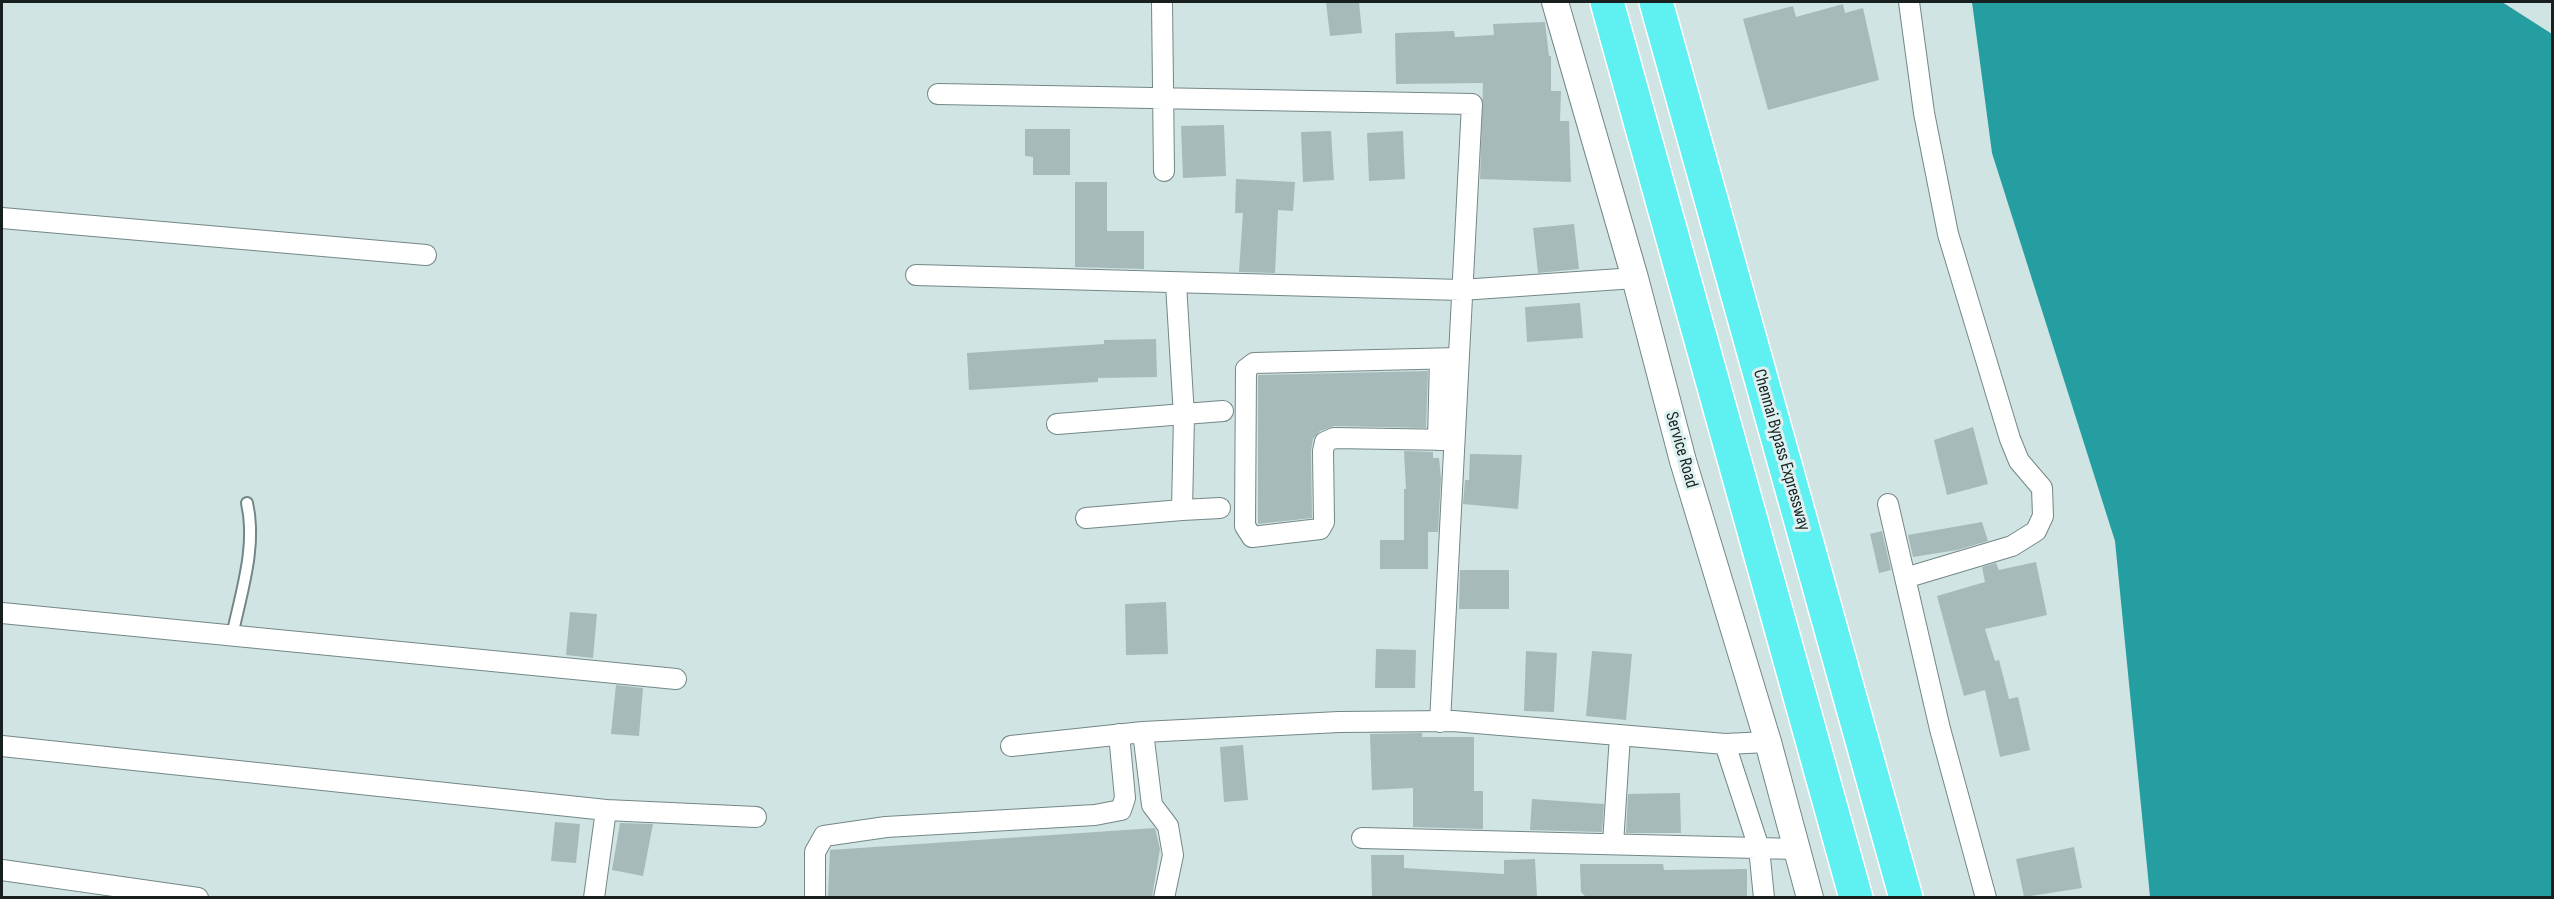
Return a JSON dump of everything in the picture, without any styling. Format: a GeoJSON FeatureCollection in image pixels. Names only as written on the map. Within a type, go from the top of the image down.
{"type":"FeatureCollection","features":[{"type":"Feature","properties":{"kind":"highway"},"geometry":{"type":"LineString","coordinates":[[1607,2],[1856,897]]}},
{"type":"Feature","properties":{"kind":"highway","name":"Chennai Bypass Expressway"},"geometry":{"type":"LineString","coordinates":[[1656,2],[1906,897]]}},
{"type":"Feature","properties":{"kind":"street"},"geometry":{"type":"LineString","coordinates":[[1162,2],[1164,171]]}},
{"type":"Feature","properties":{"kind":"street","name":"Service Road"},"geometry":{"type":"LineString","coordinates":[[1555,2],[1635,278],[1683,461],[1768,742],[1810,897]]}},
{"type":"Feature","properties":{"kind":"street"},"geometry":{"type":"LineString","coordinates":[[1905,578],[2012,546],[2036,531],[2043,516],[2044,502],[2042,488],[2019,461],[2010,439],[1948,234],[1924,113],[1909,2]]}},
{"type":"Feature","properties":{"kind":"street"},"geometry":{"type":"LineString","coordinates":[[938,94],[1472,104],[1461,290],[1449,359],[1440,722]]}},
{"type":"Feature","properties":{"kind":"street"},"geometry":{"type":"LineString","coordinates":[[2,218],[426,255]]}},
{"type":"Feature","properties":{"kind":"street"},"geometry":{"type":"LineString","coordinates":[[916,275],[1176,284],[1461,290],[1635,278]]}},
{"type":"Feature","properties":{"kind":"street"},"geometry":{"type":"LineString","coordinates":[[1176,284],[1184,416],[1182,510]]}},
{"type":"Feature","properties":{"kind":"street"},"geometry":{"type":"LineString","coordinates":[[1446,440],[1334,438],[1325,442],[1323,451],[1324,522],[1320,529],[1252,537],[1248,533],[1245,526],[1246,369],[1254,363],[1449,359]]}},
{"type":"Feature","properties":{"kind":"street"},"geometry":{"type":"LineString","coordinates":[[1057,424],[1184,416],[1222,411]]}},
{"type":"Feature","properties":{"kind":"street"},"geometry":{"type":"LineString","coordinates":[[1888,504],[1940,729],[1986,897]]}},
{"type":"Feature","properties":{"kind":"street"},"geometry":{"type":"LineString","coordinates":[[1086,518],[1220,508]]}},
{"type":"Feature","properties":{"kind":"street"},"geometry":{"type":"LineString","coordinates":[[2,613],[676,679]]}},
{"type":"Feature","properties":{"kind":"street"},"geometry":{"type":"LineString","coordinates":[[1011,746],[1143,732],[1339,722],[1440,722],[1725,744],[1768,742]]}},
{"type":"Feature","properties":{"kind":"street"},"geometry":{"type":"LineString","coordinates":[[1143,732],[1152,806],[1168,826],[1173,855],[1164,897]]}},
{"type":"Feature","properties":{"kind":"street"},"geometry":{"type":"LineString","coordinates":[[815,897],[815,852],[824,836],[886,827],[1095,815],[1121,810],[1125,798],[1119,734]]}},
{"type":"Feature","properties":{"kind":"street"},"geometry":{"type":"LineString","coordinates":[[1613,844],[1620,735]]}},
{"type":"Feature","properties":{"kind":"street"},"geometry":{"type":"LineString","coordinates":[[1725,744],[1759,848],[1764,897]]}},
{"type":"Feature","properties":{"kind":"street"},"geometry":{"type":"LineString","coordinates":[[2,746],[606,810],[756,817]]}},
{"type":"Feature","properties":{"kind":"street"},"geometry":{"type":"LineString","coordinates":[[594,897],[606,810]]}},
{"type":"Feature","properties":{"kind":"street"},"geometry":{"type":"LineString","coordinates":[[1362,838],[1797,849]]}},
{"type":"Feature","properties":{"kind":"street"},"geometry":{"type":"LineString","coordinates":[[2,870],[134,893],[198,897]]}},
{"type":"Feature","properties":{"kind":"lane"},"geometry":{"type":"LineString","coordinates":[[232,636],[249,552],[251,520],[247,503]]}},
{"type":"Feature","properties":{"kind":"water"},"geometry":{"type":"Polygon","coordinates":[[[1972,2],[2502,2],[2552,34],[2552,897],[2150,897],[2115,541],[1992,153],[1972,2]]]}},
{"type":"Feature","properties":{"kind":"building"},"geometry":{"type":"Polygon","coordinates":[[[1326,2],[1359,2],[1362,33],[1330,36],[1326,2]]]}},
{"type":"Feature","properties":{"kind":"building"},"geometry":{"type":"Polygon","coordinates":[[[1843,4],[1845,13],[1863,8],[1879,80],[1768,110],[1743,19],[1793,6],[1796,17],[1843,4]]]}},
{"type":"Feature","properties":{"kind":"building"},"geometry":{"type":"Polygon","coordinates":[[[1545,22],[1549,56],[1551,56],[1551,91],[1561,91],[1560,121],[1569,121],[1571,182],[1480,179],[1483,83],[1396,84],[1395,33],[1454,31],[1455,37],[1494,35],[1493,24],[1545,22]]]}},
{"type":"Feature","properties":{"kind":"building"},"geometry":{"type":"Polygon","coordinates":[[[1224,125],[1226,176],[1183,178],[1181,126],[1224,125]]]}},
{"type":"Feature","properties":{"kind":"building"},"geometry":{"type":"Polygon","coordinates":[[[1025,129],[1070,129],[1070,175],[1033,175],[1033,157],[1025,156],[1025,129]]]}},
{"type":"Feature","properties":{"kind":"building"},"geometry":{"type":"Polygon","coordinates":[[[1331,131],[1334,180],[1303,182],[1301,132],[1331,131]]]}},
{"type":"Feature","properties":{"kind":"building"},"geometry":{"type":"Polygon","coordinates":[[[1403,131],[1405,179],[1369,181],[1367,133],[1403,131]]]}},
{"type":"Feature","properties":{"kind":"building"},"geometry":{"type":"Polygon","coordinates":[[[1236,179],[1295,182],[1293,211],[1278,210],[1275,273],[1239,272],[1243,213],[1235,213],[1236,179]]]}},
{"type":"Feature","properties":{"kind":"building"},"geometry":{"type":"Polygon","coordinates":[[[1075,182],[1107,182],[1107,231],[1144,231],[1144,269],[1075,267],[1075,182]]]}},
{"type":"Feature","properties":{"kind":"building"},"geometry":{"type":"Polygon","coordinates":[[[1574,224],[1579,269],[1538,273],[1533,228],[1574,224]]]}},
{"type":"Feature","properties":{"kind":"building"},"geometry":{"type":"Polygon","coordinates":[[[1580,303],[1583,338],[1527,342],[1525,307],[1580,303]]]}},
{"type":"Feature","properties":{"kind":"building"},"geometry":{"type":"Polygon","coordinates":[[[1156,339],[1157,377],[1098,378],[1098,382],[969,390],[967,353],[1104,344],[1104,340],[1156,339]]]}},
{"type":"Feature","properties":{"kind":"building"},"geometry":{"type":"Polygon","coordinates":[[[1428,371],[1426,428],[1334,426],[1320,431],[1313,439],[1311,451],[1312,518],[1258,524],[1258,375],[1428,371]]]}},
{"type":"Feature","properties":{"kind":"building"},"geometry":{"type":"Polygon","coordinates":[[[1973,427],[1988,484],[1947,495],[1934,440],[1973,427]]]}},
{"type":"Feature","properties":{"kind":"building"},"geometry":{"type":"Polygon","coordinates":[[[1404,451],[1433,452],[1433,458],[1439,458],[1441,478],[1438,532],[1428,532],[1428,569],[1380,569],[1380,540],[1404,540],[1404,489],[1406,489],[1404,451]]]}},
{"type":"Feature","properties":{"kind":"building"},"geometry":{"type":"Polygon","coordinates":[[[1470,454],[1522,455],[1518,509],[1463,504],[1465,480],[1469,480],[1470,454]]]}},
{"type":"Feature","properties":{"kind":"building"},"geometry":{"type":"Polygon","coordinates":[[[1982,522],[1988,541],[1957,550],[1913,557],[1908,535],[1982,522]]]}},
{"type":"Feature","properties":{"kind":"building"},"geometry":{"type":"Polygon","coordinates":[[[1882,531],[1891,570],[1879,573],[1870,534],[1882,531]]]}},
{"type":"Feature","properties":{"kind":"building"},"geometry":{"type":"Polygon","coordinates":[[[2036,562],[2047,615],[1985,629],[1995,661],[1999,660],[2009,699],[2018,697],[2030,750],[2000,757],[1985,690],[1964,696],[1937,596],[1985,582],[1982,567],[1996,563],[1999,570],[2036,562]]]}},
{"type":"Feature","properties":{"kind":"building"},"geometry":{"type":"Polygon","coordinates":[[[1460,570],[1509,570],[1509,609],[1459,609],[1460,570]]]}},
{"type":"Feature","properties":{"kind":"building"},"geometry":{"type":"Polygon","coordinates":[[[1166,602],[1168,654],[1126,655],[1125,604],[1166,602]]]}},
{"type":"Feature","properties":{"kind":"building"},"geometry":{"type":"Polygon","coordinates":[[[570,612],[597,614],[593,658],[566,655],[570,612]]]}},
{"type":"Feature","properties":{"kind":"building"},"geometry":{"type":"Polygon","coordinates":[[[1376,649],[1416,650],[1415,688],[1375,688],[1376,649]]]}},
{"type":"Feature","properties":{"kind":"building"},"geometry":{"type":"Polygon","coordinates":[[[1526,651],[1557,653],[1554,712],[1524,711],[1526,651]]]}},
{"type":"Feature","properties":{"kind":"building"},"geometry":{"type":"Polygon","coordinates":[[[1592,651],[1632,654],[1626,720],[1586,716],[1592,651]]]}},
{"type":"Feature","properties":{"kind":"building"},"geometry":{"type":"Polygon","coordinates":[[[616,685],[643,688],[639,736],[611,734],[616,685]]]}},
{"type":"Feature","properties":{"kind":"building"},"geometry":{"type":"Polygon","coordinates":[[[1422,733],[1422,737],[1474,737],[1474,791],[1483,791],[1483,829],[1413,827],[1413,788],[1372,790],[1370,734],[1422,733]]]}},
{"type":"Feature","properties":{"kind":"building"},"geometry":{"type":"Polygon","coordinates":[[[1243,745],[1248,800],[1224,802],[1220,747],[1243,745]]]}},
{"type":"Feature","properties":{"kind":"building"},"geometry":{"type":"Polygon","coordinates":[[[1680,793],[1681,833],[1626,833],[1628,794],[1680,793]]]}},
{"type":"Feature","properties":{"kind":"building"},"geometry":{"type":"Polygon","coordinates":[[[1532,799],[1604,804],[1602,832],[1530,830],[1532,799]]]}},
{"type":"Feature","properties":{"kind":"building"},"geometry":{"type":"Polygon","coordinates":[[[555,822],[580,824],[576,863],[551,861],[555,822]]]}},
{"type":"Feature","properties":{"kind":"building"},"geometry":{"type":"Polygon","coordinates":[[[620,823],[653,824],[643,876],[612,870],[620,823]]]}},
{"type":"Feature","properties":{"kind":"building"},"geometry":{"type":"Polygon","coordinates":[[[1155,828],[1160,849],[1152,897],[828,897],[830,850],[1155,828]]]}},
{"type":"Feature","properties":{"kind":"building"},"geometry":{"type":"Polygon","coordinates":[[[2074,847],[2082,888],[2024,897],[2016,859],[2074,847]]]}},
{"type":"Feature","properties":{"kind":"building"},"geometry":{"type":"Polygon","coordinates":[[[1371,855],[1404,855],[1404,868],[1504,874],[1504,860],[1535,859],[1537,897],[1372,897],[1371,855]]]}},
{"type":"Feature","properties":{"kind":"building"},"geometry":{"type":"Polygon","coordinates":[[[1580,864],[1663,864],[1664,870],[1747,869],[1747,897],[1586,897],[1581,892],[1580,864]]]}}]}
